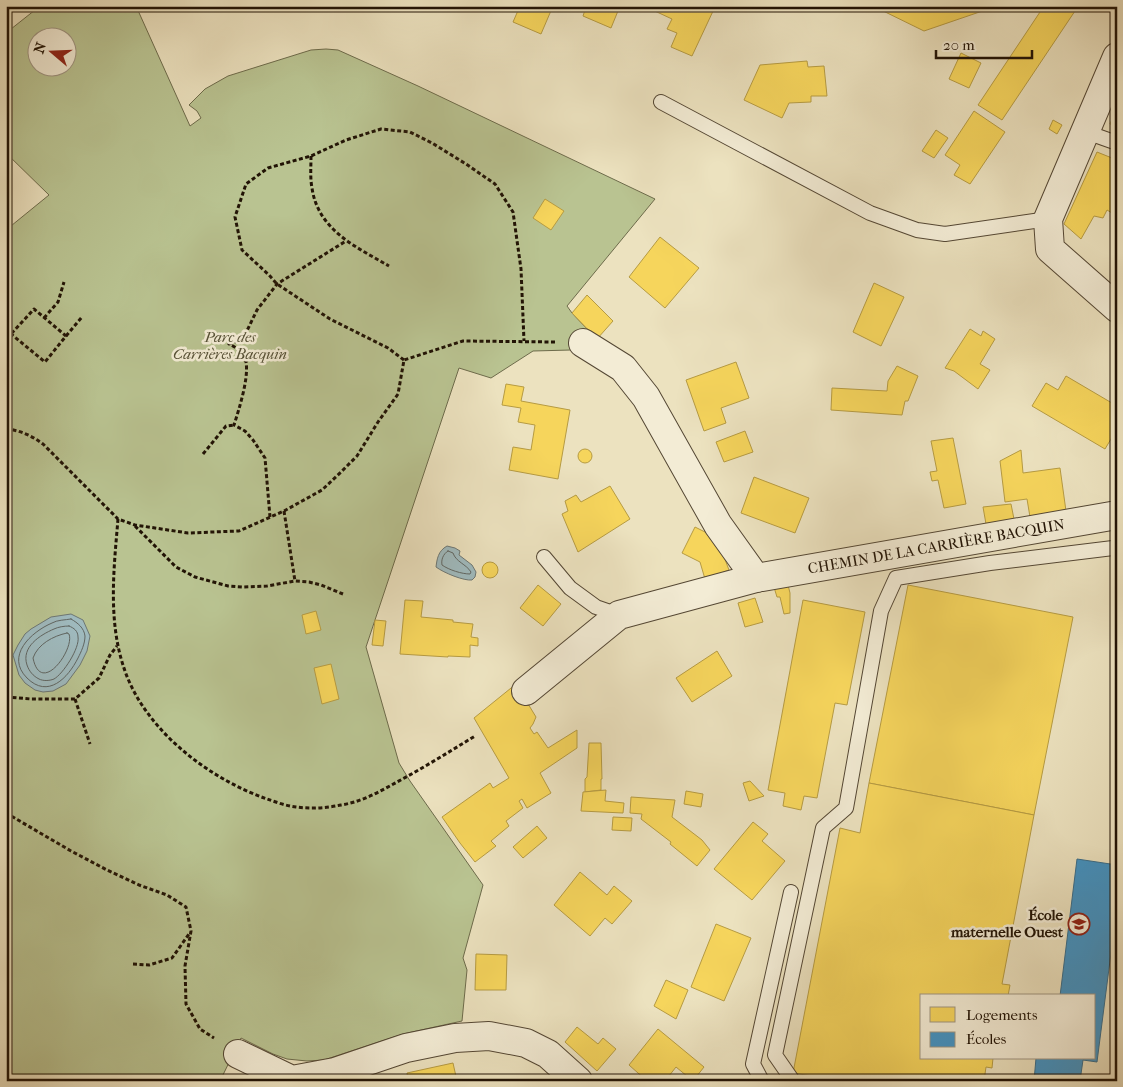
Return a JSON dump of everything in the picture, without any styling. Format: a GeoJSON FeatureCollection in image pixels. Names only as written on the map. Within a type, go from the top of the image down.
{"type":"FeatureCollection","features":[{"type":"Feature","properties":{"kind":"street"},"geometry":{"type":"LineString","coordinates":[[1117,57],[1048,219],[1050,249],[1117,308]]}},
{"type":"Feature","properties":{"kind":"street"},"geometry":{"type":"LineString","coordinates":[[583,343],[623,368],[646,397],[718,525],[756,578]]}},
{"type":"Feature","properties":{"kind":"street","name":"CHEMIN DE LA CARRIÈRE BACQUIN"},"geometry":{"type":"LineString","coordinates":[[526,691],[619,615],[756,578],[1117,515]]}},
{"type":"Feature","properties":{"kind":"street"},"geometry":{"type":"LineString","coordinates":[[238,1054],[290,1080],[335,1072],[406,1048],[455,1038],[489,1036],[526,1043],[548,1054],[578,1081]]}},
{"type":"Feature","properties":{"kind":"lane"},"geometry":{"type":"LineString","coordinates":[[661,102],[870,214],[917,230],[945,234],[1048,219]]}},
{"type":"Feature","properties":{"kind":"lane"},"geometry":{"type":"LineString","coordinates":[[1086,132],[1117,143]]}},
{"type":"Feature","properties":{"kind":"lane"},"geometry":{"type":"LineString","coordinates":[[792,1081],[775,1055],[824,828],[846,808],[881,611],[896,578],[1117,546]]}},
{"type":"Feature","properties":{"kind":"lane"},"geometry":{"type":"LineString","coordinates":[[544,557],[570,588],[596,607],[619,615]]}},
{"type":"Feature","properties":{"kind":"lane"},"geometry":{"type":"LineString","coordinates":[[762,1081],[753,1064],[791,892]]}},
{"type":"Feature","properties":{"kind":"path"},"geometry":{"type":"LineString","coordinates":[[404,360],[388,348],[330,319],[277,284],[242,250],[235,217],[246,184],[268,168],[311,156],[346,140],[381,128],[410,132],[466,164],[495,184],[514,212],[521,269],[524,341]]}},
{"type":"Feature","properties":{"kind":"path"},"geometry":{"type":"LineString","coordinates":[[311,156],[312,188],[318,212],[346,242],[389,266]]}},
{"type":"Feature","properties":{"kind":"path"},"geometry":{"type":"LineString","coordinates":[[234,425],[243,394],[246,373],[245,357],[237,348],[229,344],[243,338],[257,310],[277,284],[346,242]]}},
{"type":"Feature","properties":{"kind":"path"},"geometry":{"type":"LineString","coordinates":[[44,318],[58,302],[64,282]]}},
{"type":"Feature","properties":{"kind":"path"},"geometry":{"type":"LineString","coordinates":[[6,337],[34,309],[66,336]]}},
{"type":"Feature","properties":{"kind":"path"},"geometry":{"type":"LineString","coordinates":[[11,334],[45,362],[82,317]]}},
{"type":"Feature","properties":{"kind":"path"},"geometry":{"type":"LineString","coordinates":[[404,360],[462,341],[583,343]]}},
{"type":"Feature","properties":{"kind":"path"},"geometry":{"type":"LineString","coordinates":[[6,430],[28,435],[43,444],[118,519],[135,525],[188,533],[239,531],[284,511],[322,490],[357,456],[398,394],[404,360]]}},
{"type":"Feature","properties":{"kind":"path"},"geometry":{"type":"LineString","coordinates":[[203,454],[226,426],[234,425],[245,431],[265,458],[270,517]]}},
{"type":"Feature","properties":{"kind":"path"},"geometry":{"type":"LineString","coordinates":[[284,511],[295,581]]}},
{"type":"Feature","properties":{"kind":"path"},"geometry":{"type":"LineString","coordinates":[[118,519],[113,603],[118,645],[123,666],[130,684],[154,722],[177,746],[217,776],[257,796],[294,807],[310,808],[342,805],[375,794],[420,770],[475,736]]}},
{"type":"Feature","properties":{"kind":"path"},"geometry":{"type":"LineString","coordinates":[[135,525],[176,567],[195,577],[242,587],[267,586],[295,581],[310,582],[343,594]]}},
{"type":"Feature","properties":{"kind":"path"},"geometry":{"type":"LineString","coordinates":[[6,697],[75,699],[99,678],[110,655],[118,645]]}},
{"type":"Feature","properties":{"kind":"path"},"geometry":{"type":"LineString","coordinates":[[75,699],[90,744]]}},
{"type":"Feature","properties":{"kind":"path"},"geometry":{"type":"LineString","coordinates":[[6,813],[107,870],[139,885],[166,894],[186,907],[191,931],[185,966],[186,1004],[200,1029],[238,1054]]}},
{"type":"Feature","properties":{"kind":"path"},"geometry":{"type":"LineString","coordinates":[[133,964],[148,965],[172,958],[191,931]]}},
{"type":"Feature","properties":{"kind":"green space","name":"Parc des Carrières Bacquin"},"geometry":{"type":"Polygon","coordinates":[[[40,6],[136,6],[190,126],[201,118],[197,111],[189,105],[205,89],[228,76],[311,50],[338,50],[655,199],[567,306],[588,330],[578,353],[571,350],[533,351],[491,378],[459,368],[366,647],[399,763],[483,885],[463,958],[467,970],[462,1021],[403,1034],[324,1060],[287,1059],[241,1038],[220,1081],[6,1081],[6,230],[49,195],[6,153],[6,33],[40,6]]]}},
{"type":"Feature","properties":{"kind":"water"},"geometry":{"type":"Polygon","coordinates":[[[447,546],[460,551],[459,555],[472,565],[476,572],[472,580],[454,576],[436,567],[440,553],[447,546]]]}},
{"type":"Feature","properties":{"kind":"water"},"geometry":{"type":"Polygon","coordinates":[[[71,614],[83,620],[90,636],[87,651],[80,665],[66,684],[53,691],[43,692],[35,690],[25,683],[19,675],[13,655],[25,634],[31,629],[51,617],[71,614]]]}},
{"type":"Feature","properties":{"kind":"building: Logements"},"geometry":{"type":"Polygon","coordinates":[[[520,6],[553,6],[541,34],[513,22],[520,6]]]}},
{"type":"Feature","properties":{"kind":"building: Logements"},"geometry":{"type":"Polygon","coordinates":[[[577,6],[620,6],[611,28],[583,16],[585,10],[577,6]]]}},
{"type":"Feature","properties":{"kind":"building: Logements"},"geometry":{"type":"Polygon","coordinates":[[[644,6],[709,6],[714,9],[692,56],[671,47],[677,33],[667,29],[672,19],[644,6]]]}},
{"type":"Feature","properties":{"kind":"building: Logements"},"geometry":{"type":"Polygon","coordinates":[[[873,6],[997,6],[924,31],[873,6]]]}},
{"type":"Feature","properties":{"kind":"building: Logements"},"geometry":{"type":"Polygon","coordinates":[[[1044,6],[1066,6],[1075,11],[1002,120],[978,105],[1044,6]]]}},
{"type":"Feature","properties":{"kind":"building: Logements"},"geometry":{"type":"Polygon","coordinates":[[[961,53],[981,63],[969,88],[949,79],[961,53]]]}},
{"type":"Feature","properties":{"kind":"building: Logements"},"geometry":{"type":"Polygon","coordinates":[[[807,61],[808,67],[824,66],[827,96],[811,96],[811,102],[789,103],[782,118],[744,100],[760,65],[807,61]]]}},
{"type":"Feature","properties":{"kind":"building: Logements"},"geometry":{"type":"Polygon","coordinates":[[[1117,108],[1117,126],[1110,124],[1117,108]]]}},
{"type":"Feature","properties":{"kind":"building: Logements"},"geometry":{"type":"Polygon","coordinates":[[[974,111],[1005,132],[970,184],[954,175],[960,165],[945,155],[974,111]]]}},
{"type":"Feature","properties":{"kind":"building: Logements"},"geometry":{"type":"Polygon","coordinates":[[[1053,120],[1062,125],[1057,134],[1049,129],[1053,120]]]}},
{"type":"Feature","properties":{"kind":"building: Logements"},"geometry":{"type":"Polygon","coordinates":[[[936,130],[948,138],[934,158],[922,151],[936,130]]]}},
{"type":"Feature","properties":{"kind":"building: Logements"},"geometry":{"type":"Polygon","coordinates":[[[1097,152],[1117,160],[1117,216],[1107,210],[1103,218],[1094,216],[1081,239],[1064,224],[1097,152]]]}},
{"type":"Feature","properties":{"kind":"building: Logements"},"geometry":{"type":"Polygon","coordinates":[[[545,199],[564,211],[551,230],[533,218],[545,199]]]}},
{"type":"Feature","properties":{"kind":"building: Logements"},"geometry":{"type":"Polygon","coordinates":[[[660,237],[699,268],[665,308],[629,277],[660,237]]]}},
{"type":"Feature","properties":{"kind":"building: Logements"},"geometry":{"type":"Polygon","coordinates":[[[874,283],[904,297],[881,346],[853,332],[874,283]]]}},
{"type":"Feature","properties":{"kind":"building: Logements"},"geometry":{"type":"Polygon","coordinates":[[[587,295],[613,321],[597,339],[572,313],[587,295]]]}},
{"type":"Feature","properties":{"kind":"building: Logements"},"geometry":{"type":"Polygon","coordinates":[[[970,329],[981,336],[983,331],[995,339],[980,364],[990,370],[978,389],[954,371],[945,368],[970,329]]]}},
{"type":"Feature","properties":{"kind":"building: Logements"},"geometry":{"type":"Polygon","coordinates":[[[736,362],[749,398],[721,408],[726,423],[704,431],[686,380],[736,362]]]}},
{"type":"Feature","properties":{"kind":"building: Logements"},"geometry":{"type":"Polygon","coordinates":[[[897,366],[918,376],[908,401],[905,401],[902,415],[831,410],[832,388],[887,391],[888,381],[897,366]]]}},
{"type":"Feature","properties":{"kind":"building: Logements"},"geometry":{"type":"Polygon","coordinates":[[[1066,376],[1117,406],[1117,429],[1105,449],[1032,406],[1046,383],[1058,390],[1066,376]]]}},
{"type":"Feature","properties":{"kind":"building: Logements"},"geometry":{"type":"Polygon","coordinates":[[[506,384],[524,387],[521,401],[570,410],[558,479],[509,470],[513,447],[531,450],[535,425],[518,422],[521,408],[502,405],[506,384]]]}},
{"type":"Feature","properties":{"kind":"building: Logements"},"geometry":{"type":"Polygon","coordinates":[[[745,431],[753,452],[724,462],[716,442],[745,431]]]}},
{"type":"Feature","properties":{"kind":"building: Logements"},"geometry":{"type":"Polygon","coordinates":[[[953,438],[966,504],[944,508],[938,480],[932,481],[930,472],[937,471],[931,441],[953,438]]]}},
{"type":"Feature","properties":{"kind":"building: Logements"},"geometry":{"type":"Polygon","coordinates":[[[582,449],[588,449],[592,456],[588,463],[582,463],[578,459],[578,453],[582,449]]]}},
{"type":"Feature","properties":{"kind":"building: Logements"},"geometry":{"type":"Polygon","coordinates":[[[1021,450],[1023,473],[1060,468],[1066,511],[1030,517],[1027,499],[1005,502],[1000,461],[1021,450]]]}},
{"type":"Feature","properties":{"kind":"building: Logements"},"geometry":{"type":"Polygon","coordinates":[[[754,477],[809,498],[795,533],[741,513],[754,477]]]}},
{"type":"Feature","properties":{"kind":"building: Logements"},"geometry":{"type":"Polygon","coordinates":[[[610,486],[630,519],[578,552],[562,514],[568,511],[565,501],[576,495],[581,502],[610,486]]]}},
{"type":"Feature","properties":{"kind":"building: Logements"},"geometry":{"type":"Polygon","coordinates":[[[1011,504],[1014,519],[986,524],[983,507],[1011,504]]]}},
{"type":"Feature","properties":{"kind":"building: Logements"},"geometry":{"type":"Polygon","coordinates":[[[695,527],[713,536],[721,549],[729,570],[705,579],[700,562],[682,553],[695,527]]]}},
{"type":"Feature","properties":{"kind":"building: Logements"},"geometry":{"type":"Polygon","coordinates":[[[490,562],[496,564],[498,570],[496,576],[490,578],[484,576],[482,570],[484,564],[490,562]]]}},
{"type":"Feature","properties":{"kind":"building: Logements"},"geometry":{"type":"Polygon","coordinates":[[[787,581],[790,593],[790,613],[784,614],[780,597],[777,597],[773,584],[787,581]]]}},
{"type":"Feature","properties":{"kind":"building: Logements"},"geometry":{"type":"Polygon","coordinates":[[[538,585],[561,604],[543,626],[520,608],[538,585]]]}},
{"type":"Feature","properties":{"kind":"building: Logements"},"geometry":{"type":"Polygon","coordinates":[[[908,585],[1073,617],[1034,815],[869,783],[908,585]]]}},
{"type":"Feature","properties":{"kind":"building: Logements"},"geometry":{"type":"Polygon","coordinates":[[[755,598],[763,622],[745,627],[738,603],[755,598]]]}},
{"type":"Feature","properties":{"kind":"building: Logements"},"geometry":{"type":"Polygon","coordinates":[[[405,600],[423,601],[421,617],[473,624],[471,637],[478,638],[478,646],[470,645],[470,657],[400,654],[405,600]]]}},
{"type":"Feature","properties":{"kind":"building: Logements"},"geometry":{"type":"Polygon","coordinates":[[[803,600],[865,612],[847,705],[835,703],[817,798],[804,796],[801,810],[783,806],[785,793],[768,790],[803,600]]]}},
{"type":"Feature","properties":{"kind":"building: Logements"},"geometry":{"type":"Polygon","coordinates":[[[316,611],[321,630],[306,634],[302,615],[316,611]]]}},
{"type":"Feature","properties":{"kind":"building: Logements"},"geometry":{"type":"Polygon","coordinates":[[[375,620],[386,621],[383,646],[372,645],[375,620]]]}},
{"type":"Feature","properties":{"kind":"building: Logements"},"geometry":{"type":"Polygon","coordinates":[[[717,651],[732,676],[692,702],[676,678],[717,651]]]}},
{"type":"Feature","properties":{"kind":"building: Logements"},"geometry":{"type":"Polygon","coordinates":[[[331,664],[339,699],[322,704],[314,668],[331,664]]]}},
{"type":"Feature","properties":{"kind":"building: Logements"},"geometry":{"type":"Polygon","coordinates":[[[516,684],[536,717],[530,728],[534,734],[537,732],[548,748],[577,730],[577,748],[540,773],[551,793],[527,808],[522,799],[519,801],[523,808],[506,821],[509,826],[491,841],[496,846],[475,862],[442,817],[490,783],[493,788],[509,778],[474,718],[516,684]]]}},
{"type":"Feature","properties":{"kind":"building: Logements"},"geometry":{"type":"Polygon","coordinates":[[[589,743],[601,743],[602,779],[601,790],[585,792],[585,779],[587,777],[589,743]]]}},
{"type":"Feature","properties":{"kind":"building: Logements"},"geometry":{"type":"Polygon","coordinates":[[[750,781],[764,796],[749,801],[743,783],[750,781]]]}},
{"type":"Feature","properties":{"kind":"building: Logements"},"geometry":{"type":"Polygon","coordinates":[[[869,783],[1034,815],[1002,984],[1010,985],[1008,994],[920,994],[920,1060],[993,1060],[992,1068],[986,1067],[984,1081],[824,1081],[825,1078],[793,1073],[840,828],[860,833],[869,783]]]}},
{"type":"Feature","properties":{"kind":"building: Logements"},"geometry":{"type":"Polygon","coordinates":[[[606,790],[605,801],[624,803],[623,813],[581,811],[583,792],[606,790]]]}},
{"type":"Feature","properties":{"kind":"building: Logements"},"geometry":{"type":"Polygon","coordinates":[[[686,791],[703,794],[701,807],[684,804],[686,791]]]}},
{"type":"Feature","properties":{"kind":"building: Logements"},"geometry":{"type":"Polygon","coordinates":[[[631,797],[675,800],[672,817],[702,840],[710,850],[697,866],[670,844],[671,842],[641,819],[642,814],[630,813],[631,797]]]}},
{"type":"Feature","properties":{"kind":"building: Logements"},"geometry":{"type":"Polygon","coordinates":[[[613,817],[632,818],[631,831],[612,830],[613,817]]]}},
{"type":"Feature","properties":{"kind":"building: Logements"},"geometry":{"type":"Polygon","coordinates":[[[753,822],[768,834],[762,841],[785,861],[752,900],[714,869],[753,822]]]}},
{"type":"Feature","properties":{"kind":"building: Logements"},"geometry":{"type":"Polygon","coordinates":[[[537,826],[547,838],[523,858],[513,847],[537,826]]]}},
{"type":"Feature","properties":{"kind":"building: Logements"},"geometry":{"type":"Polygon","coordinates":[[[580,872],[607,895],[614,886],[632,901],[612,924],[605,918],[590,936],[554,905],[580,872]]]}},
{"type":"Feature","properties":{"kind":"building: Logements"},"geometry":{"type":"Polygon","coordinates":[[[716,924],[751,938],[724,1001],[691,987],[716,924]]]}},
{"type":"Feature","properties":{"kind":"building: Logements"},"geometry":{"type":"Polygon","coordinates":[[[476,954],[507,955],[506,990],[475,990],[476,954]]]}},
{"type":"Feature","properties":{"kind":"building: Logements"},"geometry":{"type":"Polygon","coordinates":[[[666,980],[688,990],[676,1019],[654,1006],[666,980]]]}},
{"type":"Feature","properties":{"kind":"building: Logements"},"geometry":{"type":"Polygon","coordinates":[[[577,1027],[598,1044],[603,1038],[616,1049],[597,1071],[565,1042],[577,1027]]]}},
{"type":"Feature","properties":{"kind":"building: Logements"},"geometry":{"type":"Polygon","coordinates":[[[658,1029],[704,1067],[693,1081],[676,1067],[665,1081],[647,1081],[629,1065],[658,1029]]]}},
{"type":"Feature","properties":{"kind":"building: Logements"},"geometry":{"type":"Polygon","coordinates":[[[453,1063],[457,1081],[408,1081],[407,1073],[453,1063]]]}},
{"type":"Feature","properties":{"kind":"building: Écoles"},"geometry":{"type":"Polygon","coordinates":[[[1077,859],[1117,865],[1117,906],[1097,1062],[1083,1060],[1096,1060],[1096,994],[1060,994],[1077,859]]]}},
{"type":"Feature","properties":{"kind":"building: Écoles"},"geometry":{"type":"Polygon","coordinates":[[[1036,1060],[1083,1060],[1080,1081],[1034,1081],[1036,1060]]]}},
{"type":"Feature","properties":{"kind":"place","name":"École maternelle Ouest"},"geometry":{"type":"Point","coordinates":[1079,924]}}]}
